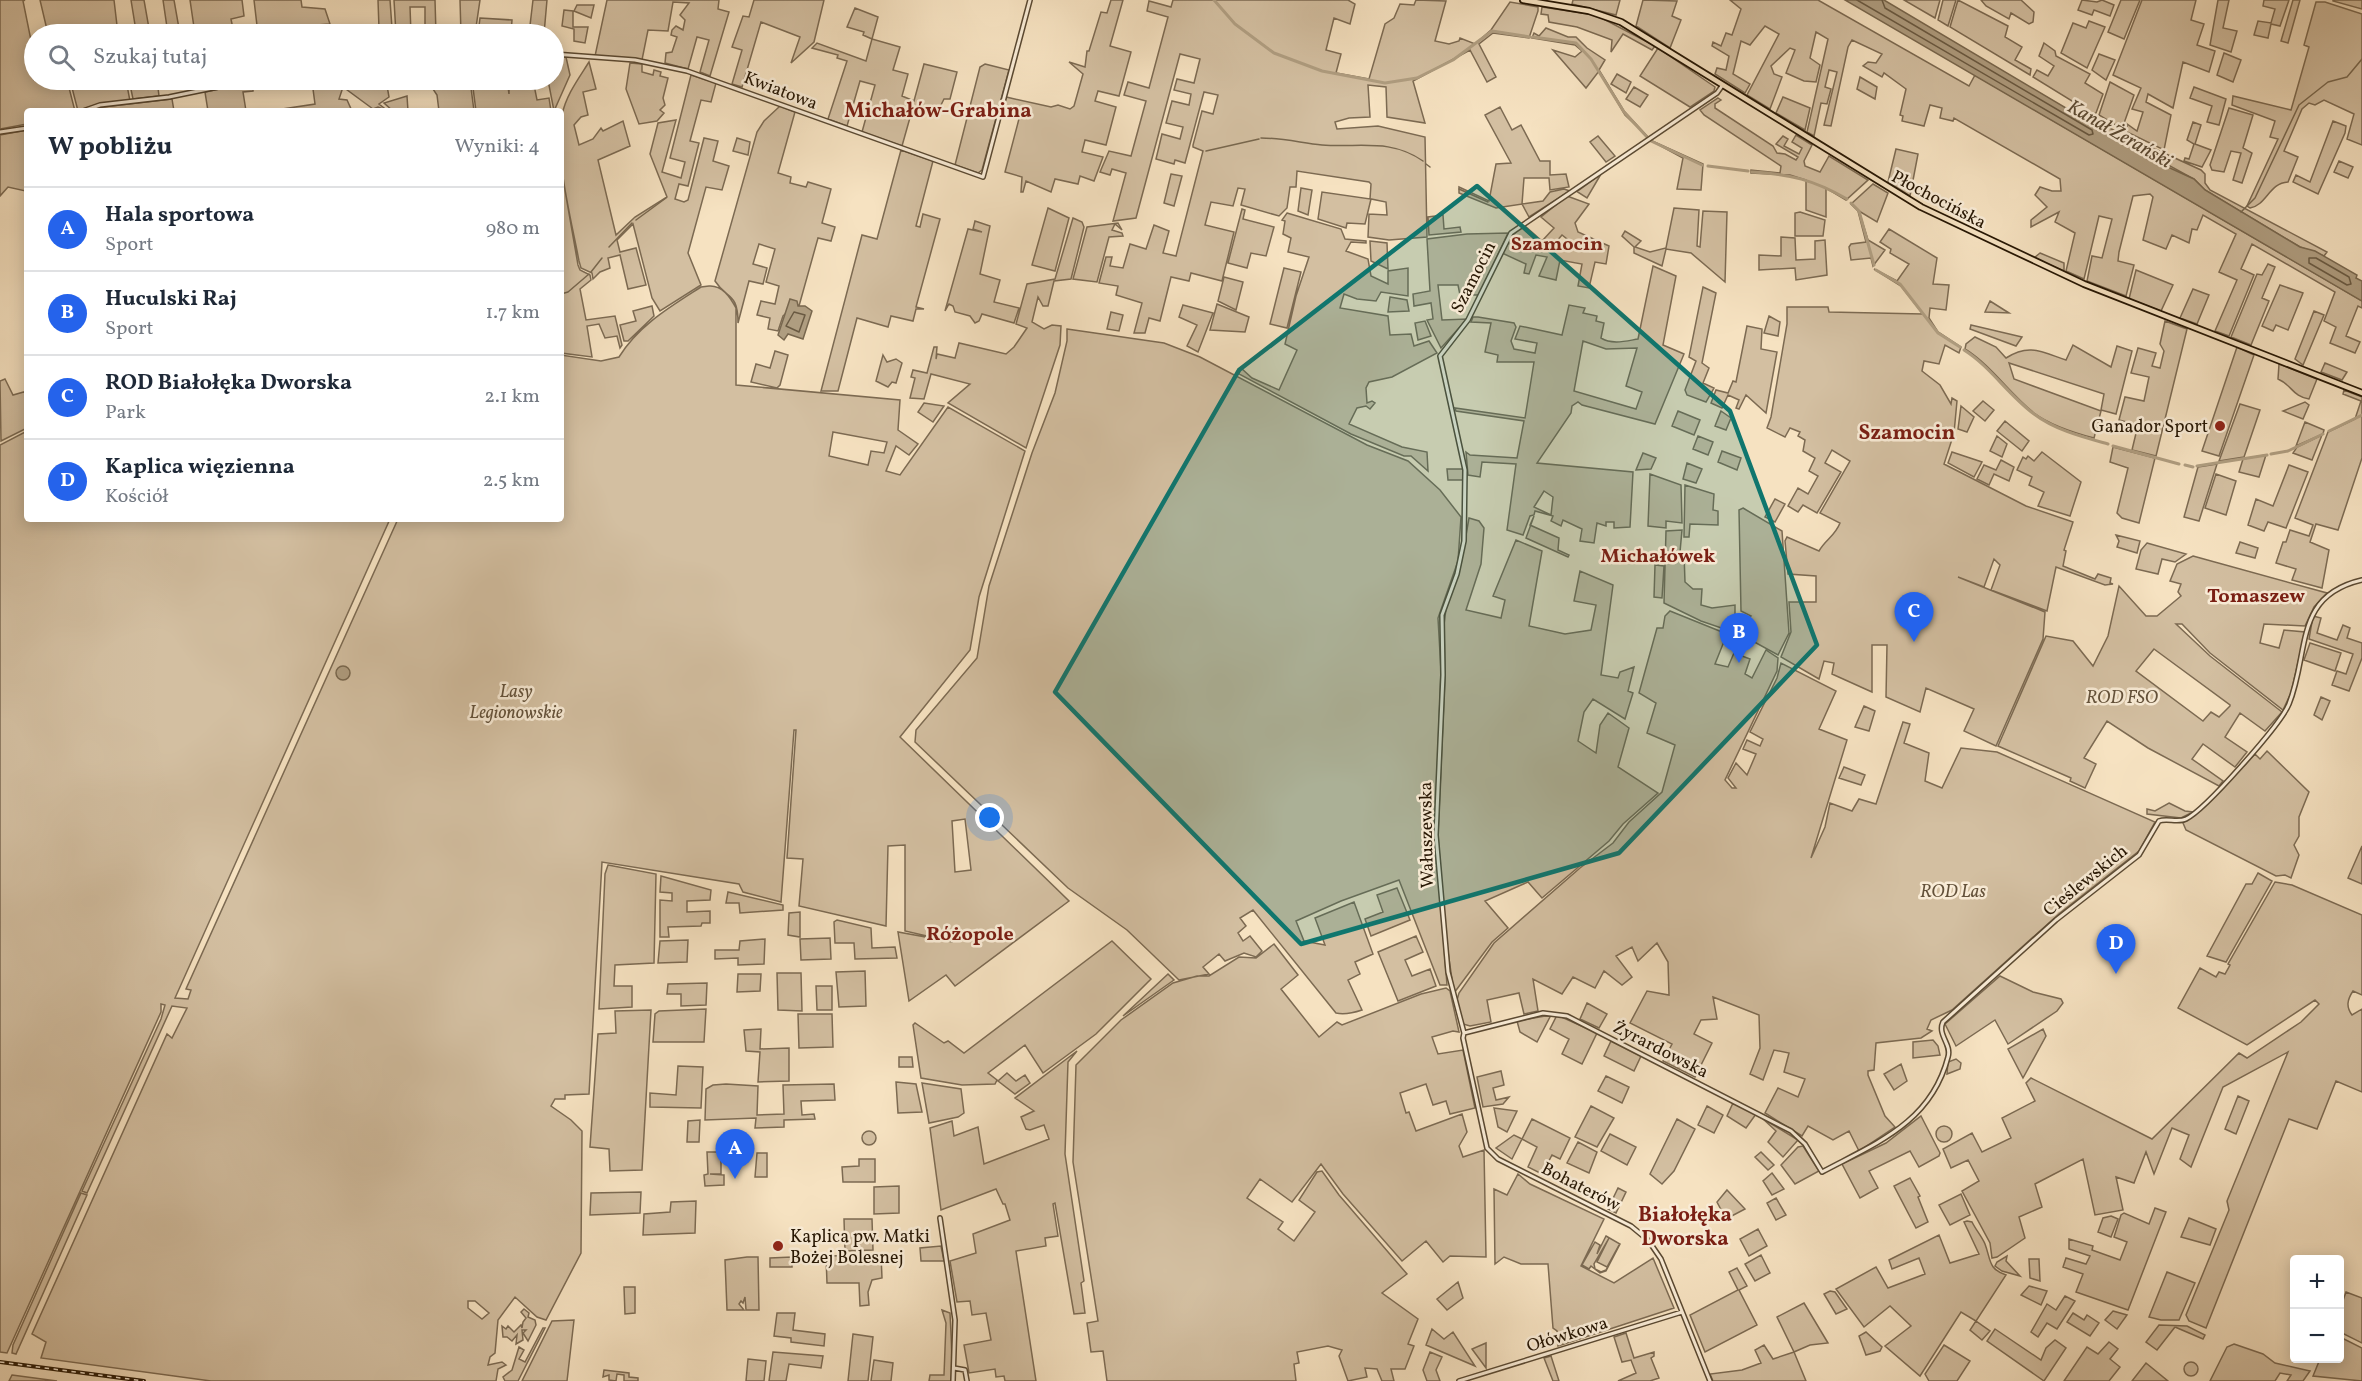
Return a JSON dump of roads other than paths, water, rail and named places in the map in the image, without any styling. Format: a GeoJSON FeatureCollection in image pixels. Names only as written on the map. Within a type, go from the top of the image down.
{"type":"FeatureCollection","features":[{"type":"Feature","properties":{"kind":"main road","name":"Płochocińska"},"geometry":{"type":"LineString","coordinates":[[1522,0],[1589,11],[1621,22],[1922,207],[2017,254],[2127,302],[2362,393]]}},
{"type":"Feature","properties":{"kind":"street","name":"Kwiatowa"},"geometry":{"type":"LineString","coordinates":[[564,55],[635,60],[663,65],[723,83],[983,177],[1030,0]]}},
{"type":"Feature","properties":{"kind":"street","name":"Szamocin"},"geometry":{"type":"LineString","coordinates":[[1465,512],[1465,470],[1440,354],[1468,320],[1506,242],[1521,225],[1717,93],[1723,84]]}},
{"type":"Feature","properties":{"kind":"street"},"geometry":{"type":"LineString","coordinates":[[92,108],[203,90]]}},
{"type":"Feature","properties":{"kind":"street"},"geometry":{"type":"LineString","coordinates":[[0,132],[24,128]]}},
{"type":"Feature","properties":{"kind":"street","name":"Wałuszewska"},"geometry":{"type":"LineString","coordinates":[[1465,512],[1461,557],[1442,615],[1443,675],[1436,835],[1448,972],[1464,1033],[1462,1038],[1487,1148],[1492,1154]]}},
{"type":"Feature","properties":{"kind":"street","name":"Cieślewskich"},"geometry":{"type":"LineString","coordinates":[[1822,1172],[1900,1129],[1925,1103],[1937,1087],[1949,1052],[1941,1032],[1943,1022],[2058,918],[2139,855],[2159,821],[2186,819],[2215,794],[2287,709],[2312,614],[2335,590],[2362,580]]}},
{"type":"Feature","properties":{"kind":"street","name":"Żyrardowska"},"geometry":{"type":"LineString","coordinates":[[1464,1033],[1543,1013],[1567,1016],[1791,1131],[1805,1144],[1822,1172]]}},
{"type":"Feature","properties":{"kind":"street","name":"Bohaterów"},"geometry":{"type":"LineString","coordinates":[[1492,1154],[1641,1233],[1660,1259],[1710,1381]]}},
{"type":"Feature","properties":{"kind":"street"},"geometry":{"type":"LineString","coordinates":[[940,1218],[954,1312],[953,1381]]}},
{"type":"Feature","properties":{"kind":"street","name":"Ołówkowa"},"geometry":{"type":"LineString","coordinates":[[1459,1381],[1682,1312]]}},
{"type":"Feature","properties":{"kind":"street"},"geometry":{"type":"LineString","coordinates":[[954,1368],[963,1369],[967,1381]]}},
{"type":"Feature","properties":{"kind":"water"},"geometry":{"type":"Polygon","coordinates":[[[1845,0],[1884,0],[2157,162],[2194,179],[2205,190],[2300,247],[2315,251],[2357,275],[2356,278],[2362,281],[2362,301],[1845,0]]]}},
{"type":"Feature","properties":{"kind":"water"},"geometry":{"type":"Polygon","coordinates":[[[790,299],[797,301],[798,306],[805,306],[812,311],[803,339],[788,334],[784,340],[778,335],[790,299]]]}},
{"type":"Feature","properties":{"kind":"water"},"geometry":{"type":"Polygon","coordinates":[[[343,666],[348,668],[350,673],[348,678],[343,680],[338,678],[336,673],[338,668],[343,666]]]}},
{"type":"Feature","properties":{"kind":"waterway"},"geometry":{"type":"LineString","coordinates":[[1214,0],[1235,24],[1274,53],[1322,71],[1385,83],[1417,78],[1453,60],[1492,31],[1530,37]]}},
{"type":"Feature","properties":{"kind":"waterway"},"geometry":{"type":"LineString","coordinates":[[1533,37],[1576,43],[1591,59],[1624,112],[1647,137]]}},
{"type":"Feature","properties":{"kind":"waterway"},"geometry":{"type":"LineString","coordinates":[[2241,212],[2255,198],[2299,105],[2328,82],[2347,77],[2362,59]]}},
{"type":"Feature","properties":{"kind":"waterway"},"geometry":{"type":"LineString","coordinates":[[1261,138],[1322,145],[1386,147],[1398,149],[1423,161]]}},
{"type":"Feature","properties":{"kind":"waterway"},"geometry":{"type":"LineString","coordinates":[[1206,151],[1259,139]]}},
{"type":"Feature","properties":{"kind":"waterway"},"geometry":{"type":"LineString","coordinates":[[1651,141],[1702,165]]}},
{"type":"Feature","properties":{"kind":"waterway"},"geometry":{"type":"LineString","coordinates":[[1426,164],[1430,167]]}},
{"type":"Feature","properties":{"kind":"waterway"},"geometry":{"type":"LineString","coordinates":[[1708,166],[1748,171]]}},
{"type":"Feature","properties":{"kind":"waterway"},"geometry":{"type":"LineString","coordinates":[[1752,172],[1801,179],[1824,187],[1847,199]]}},
{"type":"Feature","properties":{"kind":"waterway"},"geometry":{"type":"LineString","coordinates":[[1459,189],[1488,202]]}},
{"type":"Feature","properties":{"kind":"waterway"},"geometry":{"type":"LineString","coordinates":[[636,220],[666,198]]}},
{"type":"Feature","properties":{"kind":"waterway"},"geometry":{"type":"LineString","coordinates":[[1851,203],[1859,211],[1874,265]]}},
{"type":"Feature","properties":{"kind":"waterway"},"geometry":{"type":"LineString","coordinates":[[609,247],[632,223]]}},
{"type":"Feature","properties":{"kind":"waterway"},"geometry":{"type":"LineString","coordinates":[[591,272],[602,258]]}},
{"type":"Feature","properties":{"kind":"waterway"},"geometry":{"type":"LineString","coordinates":[[1876,270],[1900,284],[1938,333],[1960,347]]}},
{"type":"Feature","properties":{"kind":"waterway"},"geometry":{"type":"LineString","coordinates":[[564,293],[589,274]]}},
{"type":"Feature","properties":{"kind":"waterway"},"geometry":{"type":"LineString","coordinates":[[1964,350],[1983,364],[2042,420],[2108,444]]}},
{"type":"Feature","properties":{"kind":"waterway"},"geometry":{"type":"LineString","coordinates":[[2329,431],[2362,415]]}},
{"type":"Feature","properties":{"kind":"waterway"},"geometry":{"type":"LineString","coordinates":[[2271,454],[2288,451],[2323,434]]}},
{"type":"Feature","properties":{"kind":"waterway"},"geometry":{"type":"LineString","coordinates":[[2113,446],[2179,464]]}},
{"type":"Feature","properties":{"kind":"waterway"},"geometry":{"type":"LineString","coordinates":[[2197,466],[2267,455]]}},
{"type":"Feature","properties":{"kind":"waterway"},"geometry":{"type":"LineString","coordinates":[[2185,465],[2193,467]]}},
{"type":"Feature","properties":{"kind":"railway"},"geometry":{"type":"LineString","coordinates":[[0,1362],[144,1381]]}},
{"type":"Feature","properties":{"kind":"place","name":"Ganador Sport"},"geometry":{"type":"Point","coordinates":[2220,426]}},
{"type":"Feature","properties":{"kind":"place","name":"ROD Białołęka Dworska"},"geometry":{"type":"Point","coordinates":[1914,642]}},
{"type":"Feature","properties":{"kind":"place","name":"Huculski Raj"},"geometry":{"type":"Point","coordinates":[1739,663]}},
{"type":"Feature","properties":{"kind":"place","name":"Kaplica więzienna"},"geometry":{"type":"Point","coordinates":[2116,974]}},
{"type":"Feature","properties":{"kind":"place","name":"Hala sportowa"},"geometry":{"type":"Point","coordinates":[735,1179]}},
{"type":"Feature","properties":{"kind":"place","name":"Kaplica pw. Matki Bożej Bolesnej"},"geometry":{"type":"Point","coordinates":[778,1246]}},
{"type":"Feature","properties":{"kind":"district","name":"Michałów-Grabina"},"geometry":{"type":"Point","coordinates":[938,110]}},
{"type":"Feature","properties":{"kind":"district","name":"Szamocin"},"geometry":{"type":"Point","coordinates":[1557,243]}},
{"type":"Feature","properties":{"kind":"district","name":"Szamocin"},"geometry":{"type":"Point","coordinates":[1907,432]}},
{"type":"Feature","properties":{"kind":"district","name":"Michałówek"},"geometry":{"type":"Point","coordinates":[1658,555]}},
{"type":"Feature","properties":{"kind":"district","name":"Tomaszew"},"geometry":{"type":"Point","coordinates":[2256,595]}},
{"type":"Feature","properties":{"kind":"district","name":"Różopole"},"geometry":{"type":"Point","coordinates":[970,933]}},
{"type":"Feature","properties":{"kind":"district","name":"Białołęka Dworska"},"geometry":{"type":"Point","coordinates":[1685,1226]}},
{"type":"Feature","properties":{"kind":"water label","name":"Kanał Żerański"},"geometry":{"type":"Point","coordinates":[2120,133]}},
{"type":"Feature","properties":{"kind":"park label","name":"ROD FSO"},"geometry":{"type":"Point","coordinates":[2122,697]}},
{"type":"Feature","properties":{"kind":"park label","name":"Lasy Legionowskie"},"geometry":{"type":"Point","coordinates":[516,701]}},
{"type":"Feature","properties":{"kind":"park label","name":"ROD Las"},"geometry":{"type":"Point","coordinates":[1953,891]}}]}
